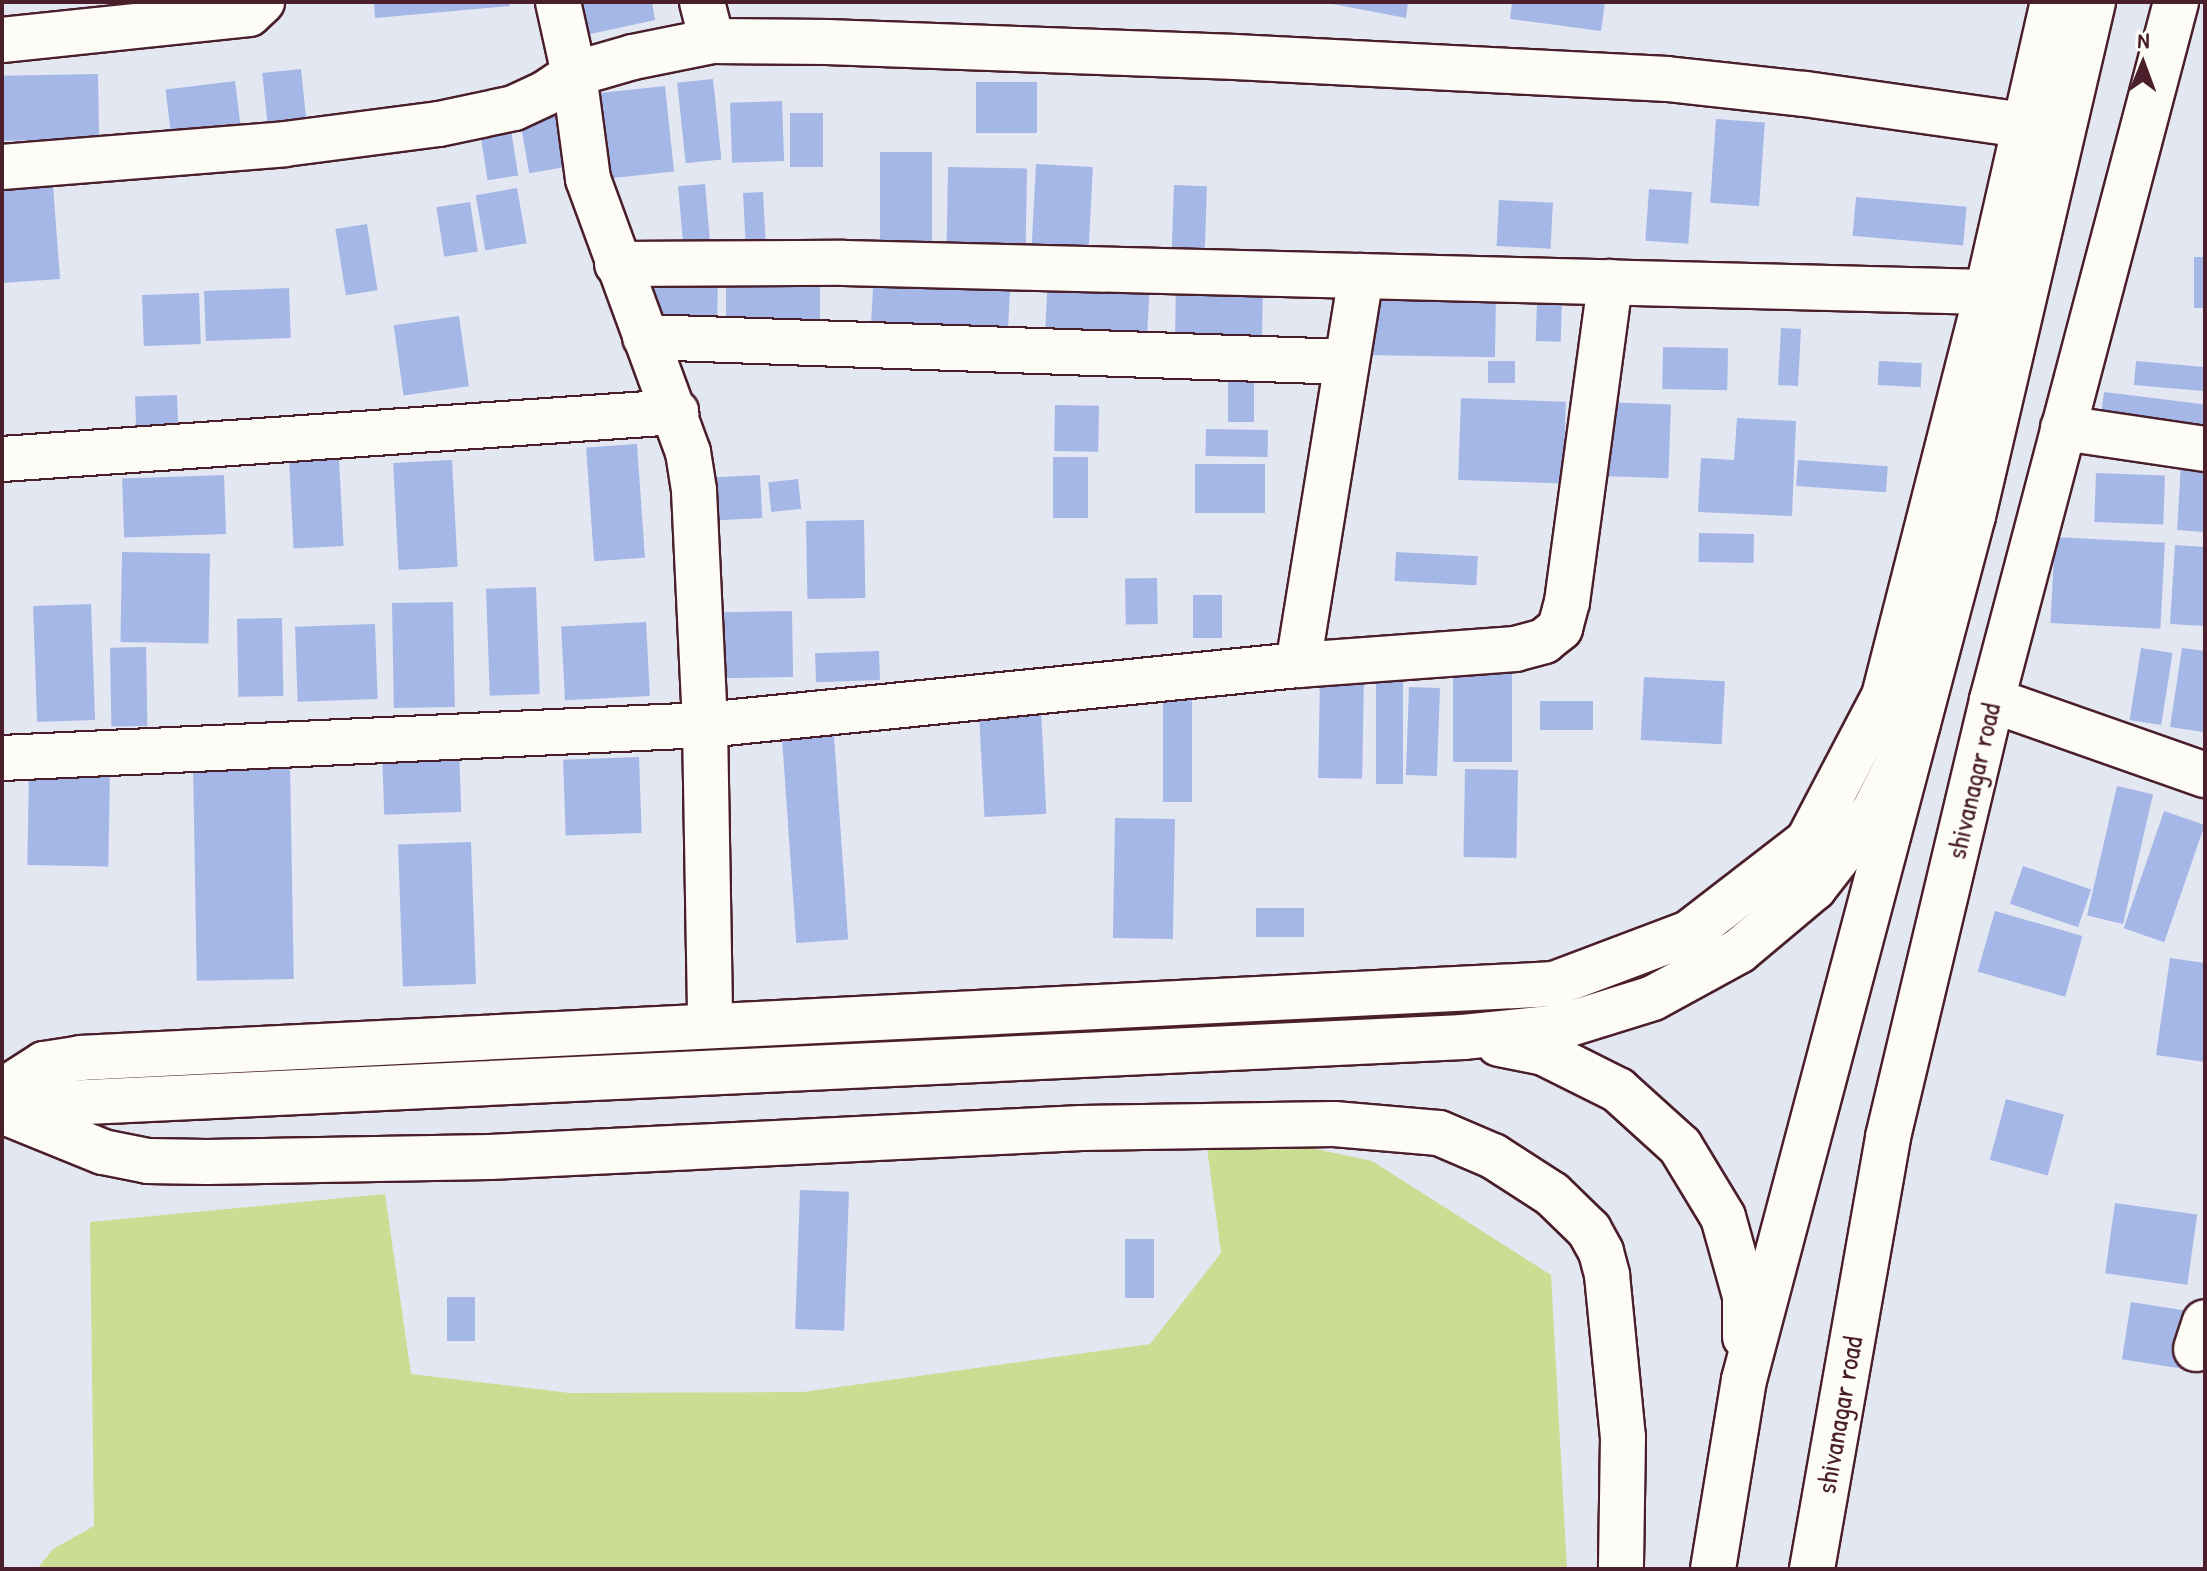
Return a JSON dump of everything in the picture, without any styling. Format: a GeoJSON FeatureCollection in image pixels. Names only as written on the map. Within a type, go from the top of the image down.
{"type":"FeatureCollection","features":[{"type":"Feature","properties":{"kind":"street"},"geometry":{"type":"LineString","coordinates":[[2,40],[249,14],[262,2]]}},
{"type":"Feature","properties":{"kind":"street"},"geometry":{"type":"LineString","coordinates":[[558,2],[574,74],[588,179],[617,264],[676,412],[688,452],[694,491],[705,725],[710,1026]]}},
{"type":"Feature","properties":{"kind":"street"},"geometry":{"type":"LineString","coordinates":[[2,1091],[44,1064],[80,1058],[1554,984],[1689,933],[1808,841],[1884,696],[1987,292],[2053,2]]}},
{"type":"Feature","properties":{"kind":"street"},"geometry":{"type":"LineString","coordinates":[[1713,1569],[1744,1380],[1973,516],[2093,2]]}},
{"type":"Feature","properties":{"kind":"street","name":"shivanagar road"},"geometry":{"type":"LineString","coordinates":[[1812,1569],[1888,1137],[1992,700],[2176,2]]}},
{"type":"Feature","properties":{"kind":"street"},"geometry":{"type":"LineString","coordinates":[[2,167],[285,144],[439,124],[514,108],[546,93],[574,74],[633,57],[707,22],[1235,57],[1667,79],[1805,94],[2023,125]]}},
{"type":"Feature","properties":{"kind":"street"},"geometry":{"type":"LineString","coordinates":[[617,264],[844,263],[1987,292]]}},
{"type":"Feature","properties":{"kind":"street"},"geometry":{"type":"LineString","coordinates":[[1298,665],[1361,276]]}},
{"type":"Feature","properties":{"kind":"street"},"geometry":{"type":"LineString","coordinates":[[2,758],[705,725],[1298,665],[1515,649],[1544,641],[1560,628],[1610,282]]}},
{"type":"Feature","properties":{"kind":"street"},"geometry":{"type":"LineString","coordinates":[[645,337],[1347,362]]}},
{"type":"Feature","properties":{"kind":"street"},"geometry":{"type":"LineString","coordinates":[[2,459],[676,412]]}},
{"type":"Feature","properties":{"kind":"street"},"geometry":{"type":"LineString","coordinates":[[2063,428],[2205,449]]}},
{"type":"Feature","properties":{"kind":"street"},"geometry":{"type":"LineString","coordinates":[[1992,700],[2205,775]]}},
{"type":"Feature","properties":{"kind":"street"},"geometry":{"type":"LineString","coordinates":[[2,1109],[1463,1037],[1560,1027],[1653,998],[1739,951],[1814,888],[1874,811],[1918,724]]}},
{"type":"Feature","properties":{"kind":"street"},"geometry":{"type":"LineString","coordinates":[[1463,1037],[1544,1053],[1557,1059],[1618,1090],[1680,1146],[1723,1217],[1745,1296],[1744,1380]]}},
{"type":"Feature","properties":{"kind":"street"},"geometry":{"type":"LineString","coordinates":[[2,1109],[103,1152],[163,1161],[490,1157],[1081,1128],[1334,1124],[1439,1133],[1493,1156],[1552,1194],[1589,1230],[1601,1252],[1607,1275],[1623,1437],[1621,1569]]}},
{"type":"Feature","properties":{"kind":"green space"},"geometry":{"type":"Polygon","coordinates":[[[1204,1125],[1372,1161],[1551,1275],[1567,1569],[37,1569],[53,1549],[94,1526],[90,1222],[385,1194],[411,1374],[570,1393],[803,1392],[1150,1344],[1221,1253],[1204,1125]]]}},
{"type":"Feature","properties":{"kind":"building"},"geometry":{"type":"Polygon","coordinates":[[[374,2],[509,2],[510,6],[375,18],[374,2]]]}},
{"type":"Feature","properties":{"kind":"building"},"geometry":{"type":"Polygon","coordinates":[[[565,2],[652,2],[655,20],[572,38],[565,2]]]}},
{"type":"Feature","properties":{"kind":"building"},"geometry":{"type":"Polygon","coordinates":[[[1322,2],[1408,2],[1406,18],[1322,2]]]}},
{"type":"Feature","properties":{"kind":"building"},"geometry":{"type":"Polygon","coordinates":[[[1512,2],[1605,2],[1601,31],[1510,19],[1512,2]]]}},
{"type":"Feature","properties":{"kind":"building"},"geometry":{"type":"Polygon","coordinates":[[[301,69],[307,126],[268,130],[262,73],[301,69]]]}},
{"type":"Feature","properties":{"kind":"building"},"geometry":{"type":"Polygon","coordinates":[[[98,74],[99,139],[3,141],[2,76],[98,74]]]}},
{"type":"Feature","properties":{"kind":"building"},"geometry":{"type":"Polygon","coordinates":[[[713,79],[721,160],[686,163],[677,83],[713,79]]]}},
{"type":"Feature","properties":{"kind":"building"},"geometry":{"type":"Polygon","coordinates":[[[235,81],[242,135],[172,143],[166,90],[235,81]]]}},
{"type":"Feature","properties":{"kind":"building"},"geometry":{"type":"Polygon","coordinates":[[[976,82],[1037,82],[1037,133],[976,133],[976,82]]]}},
{"type":"Feature","properties":{"kind":"building"},"geometry":{"type":"Polygon","coordinates":[[[665,86],[674,172],[601,179],[592,94],[665,86]]]}},
{"type":"Feature","properties":{"kind":"building"},"geometry":{"type":"Polygon","coordinates":[[[782,101],[784,161],[732,163],[730,103],[782,101]]]}},
{"type":"Feature","properties":{"kind":"building"},"geometry":{"type":"Polygon","coordinates":[[[554,112],[564,167],[529,173],[520,118],[554,112]]]}},
{"type":"Feature","properties":{"kind":"building"},"geometry":{"type":"Polygon","coordinates":[[[790,113],[823,113],[823,167],[790,167],[790,113]]]}},
{"type":"Feature","properties":{"kind":"building"},"geometry":{"type":"Polygon","coordinates":[[[1716,119],[1765,122],[1759,206],[1710,203],[1716,119]]]}},
{"type":"Feature","properties":{"kind":"building"},"geometry":{"type":"Polygon","coordinates":[[[511,130],[518,175],[488,180],[480,135],[511,130]]]}},
{"type":"Feature","properties":{"kind":"building"},"geometry":{"type":"Polygon","coordinates":[[[880,152],[932,152],[932,252],[880,252],[880,152]]]}},
{"type":"Feature","properties":{"kind":"building"},"geometry":{"type":"Polygon","coordinates":[[[1036,164],[1093,167],[1088,261],[1031,258],[1036,164]]]}},
{"type":"Feature","properties":{"kind":"building"},"geometry":{"type":"Polygon","coordinates":[[[948,167],[1027,168],[1025,260],[946,259],[948,167]]]}},
{"type":"Feature","properties":{"kind":"building"},"geometry":{"type":"Polygon","coordinates":[[[52,172],[60,279],[2,283],[2,176],[52,172]]]}},
{"type":"Feature","properties":{"kind":"building"},"geometry":{"type":"Polygon","coordinates":[[[705,184],[711,258],[685,260],[678,186],[705,184]]]}},
{"type":"Feature","properties":{"kind":"building"},"geometry":{"type":"Polygon","coordinates":[[[1174,185],[1207,186],[1204,259],[1171,258],[1174,185]]]}},
{"type":"Feature","properties":{"kind":"building"},"geometry":{"type":"Polygon","coordinates":[[[517,188],[527,243],[485,250],[476,195],[517,188]]]}},
{"type":"Feature","properties":{"kind":"building"},"geometry":{"type":"Polygon","coordinates":[[[1649,189],[1692,192],[1688,244],[1645,241],[1649,189]]]}},
{"type":"Feature","properties":{"kind":"building"},"geometry":{"type":"Polygon","coordinates":[[[763,192],[766,250],[746,251],[743,193],[763,192]]]}},
{"type":"Feature","properties":{"kind":"building"},"geometry":{"type":"Polygon","coordinates":[[[1856,197],[1967,207],[1963,246],[1853,236],[1856,197]]]}},
{"type":"Feature","properties":{"kind":"building"},"geometry":{"type":"Polygon","coordinates":[[[1499,200],[1553,203],[1551,249],[1497,246],[1499,200]]]}},
{"type":"Feature","properties":{"kind":"building"},"geometry":{"type":"Polygon","coordinates":[[[470,202],[478,251],[444,257],[436,207],[470,202]]]}},
{"type":"Feature","properties":{"kind":"building"},"geometry":{"type":"Polygon","coordinates":[[[367,224],[377,290],[346,295],[335,229],[367,224]]]}},
{"type":"Feature","properties":{"kind":"building"},"geometry":{"type":"Polygon","coordinates":[[[2194,257],[2205,257],[2205,308],[2194,308],[2194,257]]]}},
{"type":"Feature","properties":{"kind":"building"},"geometry":{"type":"Polygon","coordinates":[[[874,268],[1011,275],[1008,332],[871,325],[874,268]]]}},
{"type":"Feature","properties":{"kind":"building"},"geometry":{"type":"Polygon","coordinates":[[[651,272],[718,273],[717,323],[650,322],[651,272]]]}},
{"type":"Feature","properties":{"kind":"building"},"geometry":{"type":"Polygon","coordinates":[[[1048,277],[1150,282],[1147,340],[1045,335],[1048,277]]]}},
{"type":"Feature","properties":{"kind":"building"},"geometry":{"type":"Polygon","coordinates":[[[726,281],[820,281],[820,324],[726,324],[726,281]]]}},
{"type":"Feature","properties":{"kind":"building"},"geometry":{"type":"Polygon","coordinates":[[[1176,281],[1263,283],[1262,338],[1175,336],[1176,281]]]}},
{"type":"Feature","properties":{"kind":"building"},"geometry":{"type":"Polygon","coordinates":[[[289,288],[291,338],[206,341],[204,291],[289,288]]]}},
{"type":"Feature","properties":{"kind":"building"},"geometry":{"type":"Polygon","coordinates":[[[199,293],[201,344],[144,346],[142,295],[199,293]]]}},
{"type":"Feature","properties":{"kind":"building"},"geometry":{"type":"Polygon","coordinates":[[[1366,295],[1496,297],[1495,357],[1365,355],[1366,295]]]}},
{"type":"Feature","properties":{"kind":"building"},"geometry":{"type":"Polygon","coordinates":[[[1537,302],[1562,303],[1561,342],[1536,341],[1537,302]]]}},
{"type":"Feature","properties":{"kind":"building"},"geometry":{"type":"Polygon","coordinates":[[[459,316],[469,386],[404,395],[394,325],[459,316]]]}},
{"type":"Feature","properties":{"kind":"building"},"geometry":{"type":"Polygon","coordinates":[[[1781,328],[1801,329],[1798,386],[1778,385],[1781,328]]]}},
{"type":"Feature","properties":{"kind":"building"},"geometry":{"type":"Polygon","coordinates":[[[1663,347],[1728,348],[1727,390],[1662,389],[1663,347]]]}},
{"type":"Feature","properties":{"kind":"building"},"geometry":{"type":"Polygon","coordinates":[[[1488,361],[1515,361],[1515,383],[1488,383],[1488,361]]]}},
{"type":"Feature","properties":{"kind":"building"},"geometry":{"type":"Polygon","coordinates":[[[1879,361],[1922,363],[1921,387],[1878,385],[1879,361]]]}},
{"type":"Feature","properties":{"kind":"building"},"geometry":{"type":"Polygon","coordinates":[[[2136,361],[2205,367],[2203,391],[2134,385],[2136,361]]]}},
{"type":"Feature","properties":{"kind":"building"},"geometry":{"type":"Polygon","coordinates":[[[1228,375],[1254,375],[1254,422],[1228,422],[1228,375]]]}},
{"type":"Feature","properties":{"kind":"building"},"geometry":{"type":"Polygon","coordinates":[[[2104,392],[2205,404],[2202,432],[2101,420],[2104,392]]]}},
{"type":"Feature","properties":{"kind":"building"},"geometry":{"type":"Polygon","coordinates":[[[177,395],[178,430],[136,431],[135,396],[177,395]]]}},
{"type":"Feature","properties":{"kind":"building"},"geometry":{"type":"Polygon","coordinates":[[[1461,398],[1566,402],[1563,484],[1458,480],[1461,398]]]}},
{"type":"Feature","properties":{"kind":"building"},"geometry":{"type":"Polygon","coordinates":[[[1602,402],[1671,404],[1668,478],[1599,476],[1602,402]]]}},
{"type":"Feature","properties":{"kind":"building"},"geometry":{"type":"Polygon","coordinates":[[[1055,405],[1099,406],[1098,452],[1054,451],[1055,405]]]}},
{"type":"Feature","properties":{"kind":"building"},"geometry":{"type":"Polygon","coordinates":[[[1737,418],[1796,421],[1792,516],[1698,512],[1701,458],[1734,460],[1737,418]]]}},
{"type":"Feature","properties":{"kind":"building"},"geometry":{"type":"Polygon","coordinates":[[[1206,429],[1268,430],[1268,457],[1206,456],[1206,429]]]}},
{"type":"Feature","properties":{"kind":"building"},"geometry":{"type":"Polygon","coordinates":[[[637,444],[645,558],[594,561],[586,448],[637,444]]]}},
{"type":"Feature","properties":{"kind":"building"},"geometry":{"type":"Polygon","coordinates":[[[1053,457],[1088,457],[1088,518],[1053,518],[1053,457]]]}},
{"type":"Feature","properties":{"kind":"building"},"geometry":{"type":"Polygon","coordinates":[[[339,459],[344,546],[294,548],[289,462],[339,459]]]}},
{"type":"Feature","properties":{"kind":"building"},"geometry":{"type":"Polygon","coordinates":[[[452,460],[458,567],[399,570],[393,463],[452,460]]]}},
{"type":"Feature","properties":{"kind":"building"},"geometry":{"type":"Polygon","coordinates":[[[1798,460],[1888,466],[1886,492],[1796,486],[1798,460]]]}},
{"type":"Feature","properties":{"kind":"building"},"geometry":{"type":"Polygon","coordinates":[[[1195,464],[1265,464],[1265,513],[1195,513],[1195,464]]]}},
{"type":"Feature","properties":{"kind":"building"},"geometry":{"type":"Polygon","coordinates":[[[2181,464],[2205,465],[2205,532],[2177,530],[2181,464]]]}},
{"type":"Feature","properties":{"kind":"building"},"geometry":{"type":"Polygon","coordinates":[[[2096,473],[2165,475],[2163,524],[2094,522],[2096,473]]]}},
{"type":"Feature","properties":{"kind":"building"},"geometry":{"type":"Polygon","coordinates":[[[224,475],[226,534],[124,538],[122,479],[224,475]]]}},
{"type":"Feature","properties":{"kind":"building"},"geometry":{"type":"Polygon","coordinates":[[[760,475],[762,518],[709,521],[707,478],[760,475]]]}},
{"type":"Feature","properties":{"kind":"building"},"geometry":{"type":"Polygon","coordinates":[[[798,479],[801,509],[771,512],[768,482],[798,479]]]}},
{"type":"Feature","properties":{"kind":"building"},"geometry":{"type":"Polygon","coordinates":[[[864,520],[865,598],[807,599],[806,521],[864,520]]]}},
{"type":"Feature","properties":{"kind":"building"},"geometry":{"type":"Polygon","coordinates":[[[1699,533],[1754,534],[1753,563],[1698,562],[1699,533]]]}},
{"type":"Feature","properties":{"kind":"building"},"geometry":{"type":"Polygon","coordinates":[[[2055,537],[2165,543],[2160,629],[2050,623],[2055,537]]]}},
{"type":"Feature","properties":{"kind":"building"},"geometry":{"type":"Polygon","coordinates":[[[2175,545],[2205,547],[2205,626],[2170,624],[2175,545]]]}},
{"type":"Feature","properties":{"kind":"building"},"geometry":{"type":"Polygon","coordinates":[[[122,552],[210,554],[208,644],[120,642],[122,552]]]}},
{"type":"Feature","properties":{"kind":"building"},"geometry":{"type":"Polygon","coordinates":[[[1396,552],[1478,556],[1476,585],[1394,581],[1396,552]]]}},
{"type":"Feature","properties":{"kind":"building"},"geometry":{"type":"Polygon","coordinates":[[[1157,578],[1158,624],[1126,625],[1125,579],[1157,578]]]}},
{"type":"Feature","properties":{"kind":"building"},"geometry":{"type":"Polygon","coordinates":[[[536,587],[540,694],[490,696],[486,589],[536,587]]]}},
{"type":"Feature","properties":{"kind":"building"},"geometry":{"type":"Polygon","coordinates":[[[1193,595],[1222,595],[1222,638],[1193,638],[1193,595]]]}},
{"type":"Feature","properties":{"kind":"building"},"geometry":{"type":"Polygon","coordinates":[[[453,602],[455,707],[394,708],[392,603],[453,602]]]}},
{"type":"Feature","properties":{"kind":"building"},"geometry":{"type":"Polygon","coordinates":[[[91,604],[95,720],[37,722],[33,606],[91,604]]]}},
{"type":"Feature","properties":{"kind":"building"},"geometry":{"type":"Polygon","coordinates":[[[792,611],[793,677],[724,678],[723,612],[792,611]]]}},
{"type":"Feature","properties":{"kind":"building"},"geometry":{"type":"Polygon","coordinates":[[[282,618],[283,696],[238,697],[237,619],[282,618]]]}},
{"type":"Feature","properties":{"kind":"building"},"geometry":{"type":"Polygon","coordinates":[[[646,622],[650,696],[565,700],[561,626],[646,622]]]}},
{"type":"Feature","properties":{"kind":"building"},"geometry":{"type":"Polygon","coordinates":[[[375,624],[378,699],[298,702],[295,627],[375,624]]]}},
{"type":"Feature","properties":{"kind":"building"},"geometry":{"type":"Polygon","coordinates":[[[146,647],[147,726],[111,727],[110,648],[146,647]]]}},
{"type":"Feature","properties":{"kind":"building"},"geometry":{"type":"Polygon","coordinates":[[[2141,648],[2173,653],[2161,725],[2130,720],[2141,648]]]}},
{"type":"Feature","properties":{"kind":"building"},"geometry":{"type":"Polygon","coordinates":[[[2182,648],[2205,651],[2203,732],[2170,727],[2182,648]]]}},
{"type":"Feature","properties":{"kind":"building"},"geometry":{"type":"Polygon","coordinates":[[[879,651],[880,680],[816,682],[815,653],[879,651]]]}},
{"type":"Feature","properties":{"kind":"building"},"geometry":{"type":"Polygon","coordinates":[[[1453,670],[1512,670],[1512,762],[1453,762],[1453,670]]]}},
{"type":"Feature","properties":{"kind":"building"},"geometry":{"type":"Polygon","coordinates":[[[1320,674],[1364,675],[1362,779],[1318,778],[1320,674]]]}},
{"type":"Feature","properties":{"kind":"building"},"geometry":{"type":"Polygon","coordinates":[[[1376,675],[1403,675],[1403,784],[1376,784],[1376,675]]]}},
{"type":"Feature","properties":{"kind":"building"},"geometry":{"type":"Polygon","coordinates":[[[1644,677],[1725,681],[1722,744],[1641,740],[1644,677]]]}},
{"type":"Feature","properties":{"kind":"building"},"geometry":{"type":"Polygon","coordinates":[[[1409,687],[1440,688],[1437,776],[1406,775],[1409,687]]]}},
{"type":"Feature","properties":{"kind":"building"},"geometry":{"type":"Polygon","coordinates":[[[1163,696],[1192,696],[1192,802],[1163,802],[1163,696]]]}},
{"type":"Feature","properties":{"kind":"building"},"geometry":{"type":"Polygon","coordinates":[[[1540,701],[1593,701],[1593,730],[1540,730],[1540,701]]]}},
{"type":"Feature","properties":{"kind":"building"},"geometry":{"type":"Polygon","coordinates":[[[1041,711],[1046,814],[984,817],[979,714],[1041,711]]]}},
{"type":"Feature","properties":{"kind":"building"},"geometry":{"type":"Polygon","coordinates":[[[833,722],[848,939],[796,943],[781,726],[833,722]]]}},
{"type":"Feature","properties":{"kind":"building"},"geometry":{"type":"Polygon","coordinates":[[[459,748],[461,812],[384,815],[382,751],[459,748]]]}},
{"type":"Feature","properties":{"kind":"building"},"geometry":{"type":"Polygon","coordinates":[[[639,757],[642,833],[566,836],[563,760],[639,757]]]}},
{"type":"Feature","properties":{"kind":"building"},"geometry":{"type":"Polygon","coordinates":[[[290,763],[294,979],[197,981],[193,765],[290,763]]]}},
{"type":"Feature","properties":{"kind":"building"},"geometry":{"type":"Polygon","coordinates":[[[29,769],[110,770],[108,866],[27,865],[29,769]]]}},
{"type":"Feature","properties":{"kind":"building"},"geometry":{"type":"Polygon","coordinates":[[[1465,769],[1518,770],[1516,858],[1463,857],[1465,769]]]}},
{"type":"Feature","properties":{"kind":"building"},"geometry":{"type":"Polygon","coordinates":[[[2117,786],[2153,794],[2123,924],[2087,916],[2117,786]]]}},
{"type":"Feature","properties":{"kind":"building"},"geometry":{"type":"Polygon","coordinates":[[[2164,811],[2205,825],[2164,942],[2124,928],[2164,811]]]}},
{"type":"Feature","properties":{"kind":"building"},"geometry":{"type":"Polygon","coordinates":[[[1115,818],[1175,819],[1173,939],[1113,938],[1115,818]]]}},
{"type":"Feature","properties":{"kind":"building"},"geometry":{"type":"Polygon","coordinates":[[[471,842],[476,984],[403,986],[398,845],[471,842]]]}},
{"type":"Feature","properties":{"kind":"building"},"geometry":{"type":"Polygon","coordinates":[[[2023,866],[2091,889],[2078,927],[2010,904],[2023,866]]]}},
{"type":"Feature","properties":{"kind":"building"},"geometry":{"type":"Polygon","coordinates":[[[1256,908],[1304,908],[1304,937],[1256,937],[1256,908]]]}},
{"type":"Feature","properties":{"kind":"building"},"geometry":{"type":"Polygon","coordinates":[[[1995,911],[2082,936],[2065,997],[1978,972],[1995,911]]]}},
{"type":"Feature","properties":{"kind":"building"},"geometry":{"type":"Polygon","coordinates":[[[2170,958],[2205,963],[2205,1062],[2156,1055],[2170,958]]]}},
{"type":"Feature","properties":{"kind":"building"},"geometry":{"type":"Polygon","coordinates":[[[2006,1099],[2064,1115],[2048,1175],[1990,1160],[2006,1099]]]}},
{"type":"Feature","properties":{"kind":"building"},"geometry":{"type":"Polygon","coordinates":[[[800,1190],[849,1192],[844,1331],[795,1329],[800,1190]]]}},
{"type":"Feature","properties":{"kind":"building"},"geometry":{"type":"Polygon","coordinates":[[[2115,1203],[2197,1215],[2187,1285],[2105,1273],[2115,1203]]]}},
{"type":"Feature","properties":{"kind":"building"},"geometry":{"type":"Polygon","coordinates":[[[1125,1239],[1154,1239],[1154,1298],[1125,1298],[1125,1239]]]}},
{"type":"Feature","properties":{"kind":"building"},"geometry":{"type":"Polygon","coordinates":[[[447,1297],[475,1297],[475,1341],[447,1341],[447,1297]]]}},
{"type":"Feature","properties":{"kind":"building"},"geometry":{"type":"Polygon","coordinates":[[[2131,1302],[2188,1311],[2179,1368],[2122,1359],[2131,1302]]]}}]}
